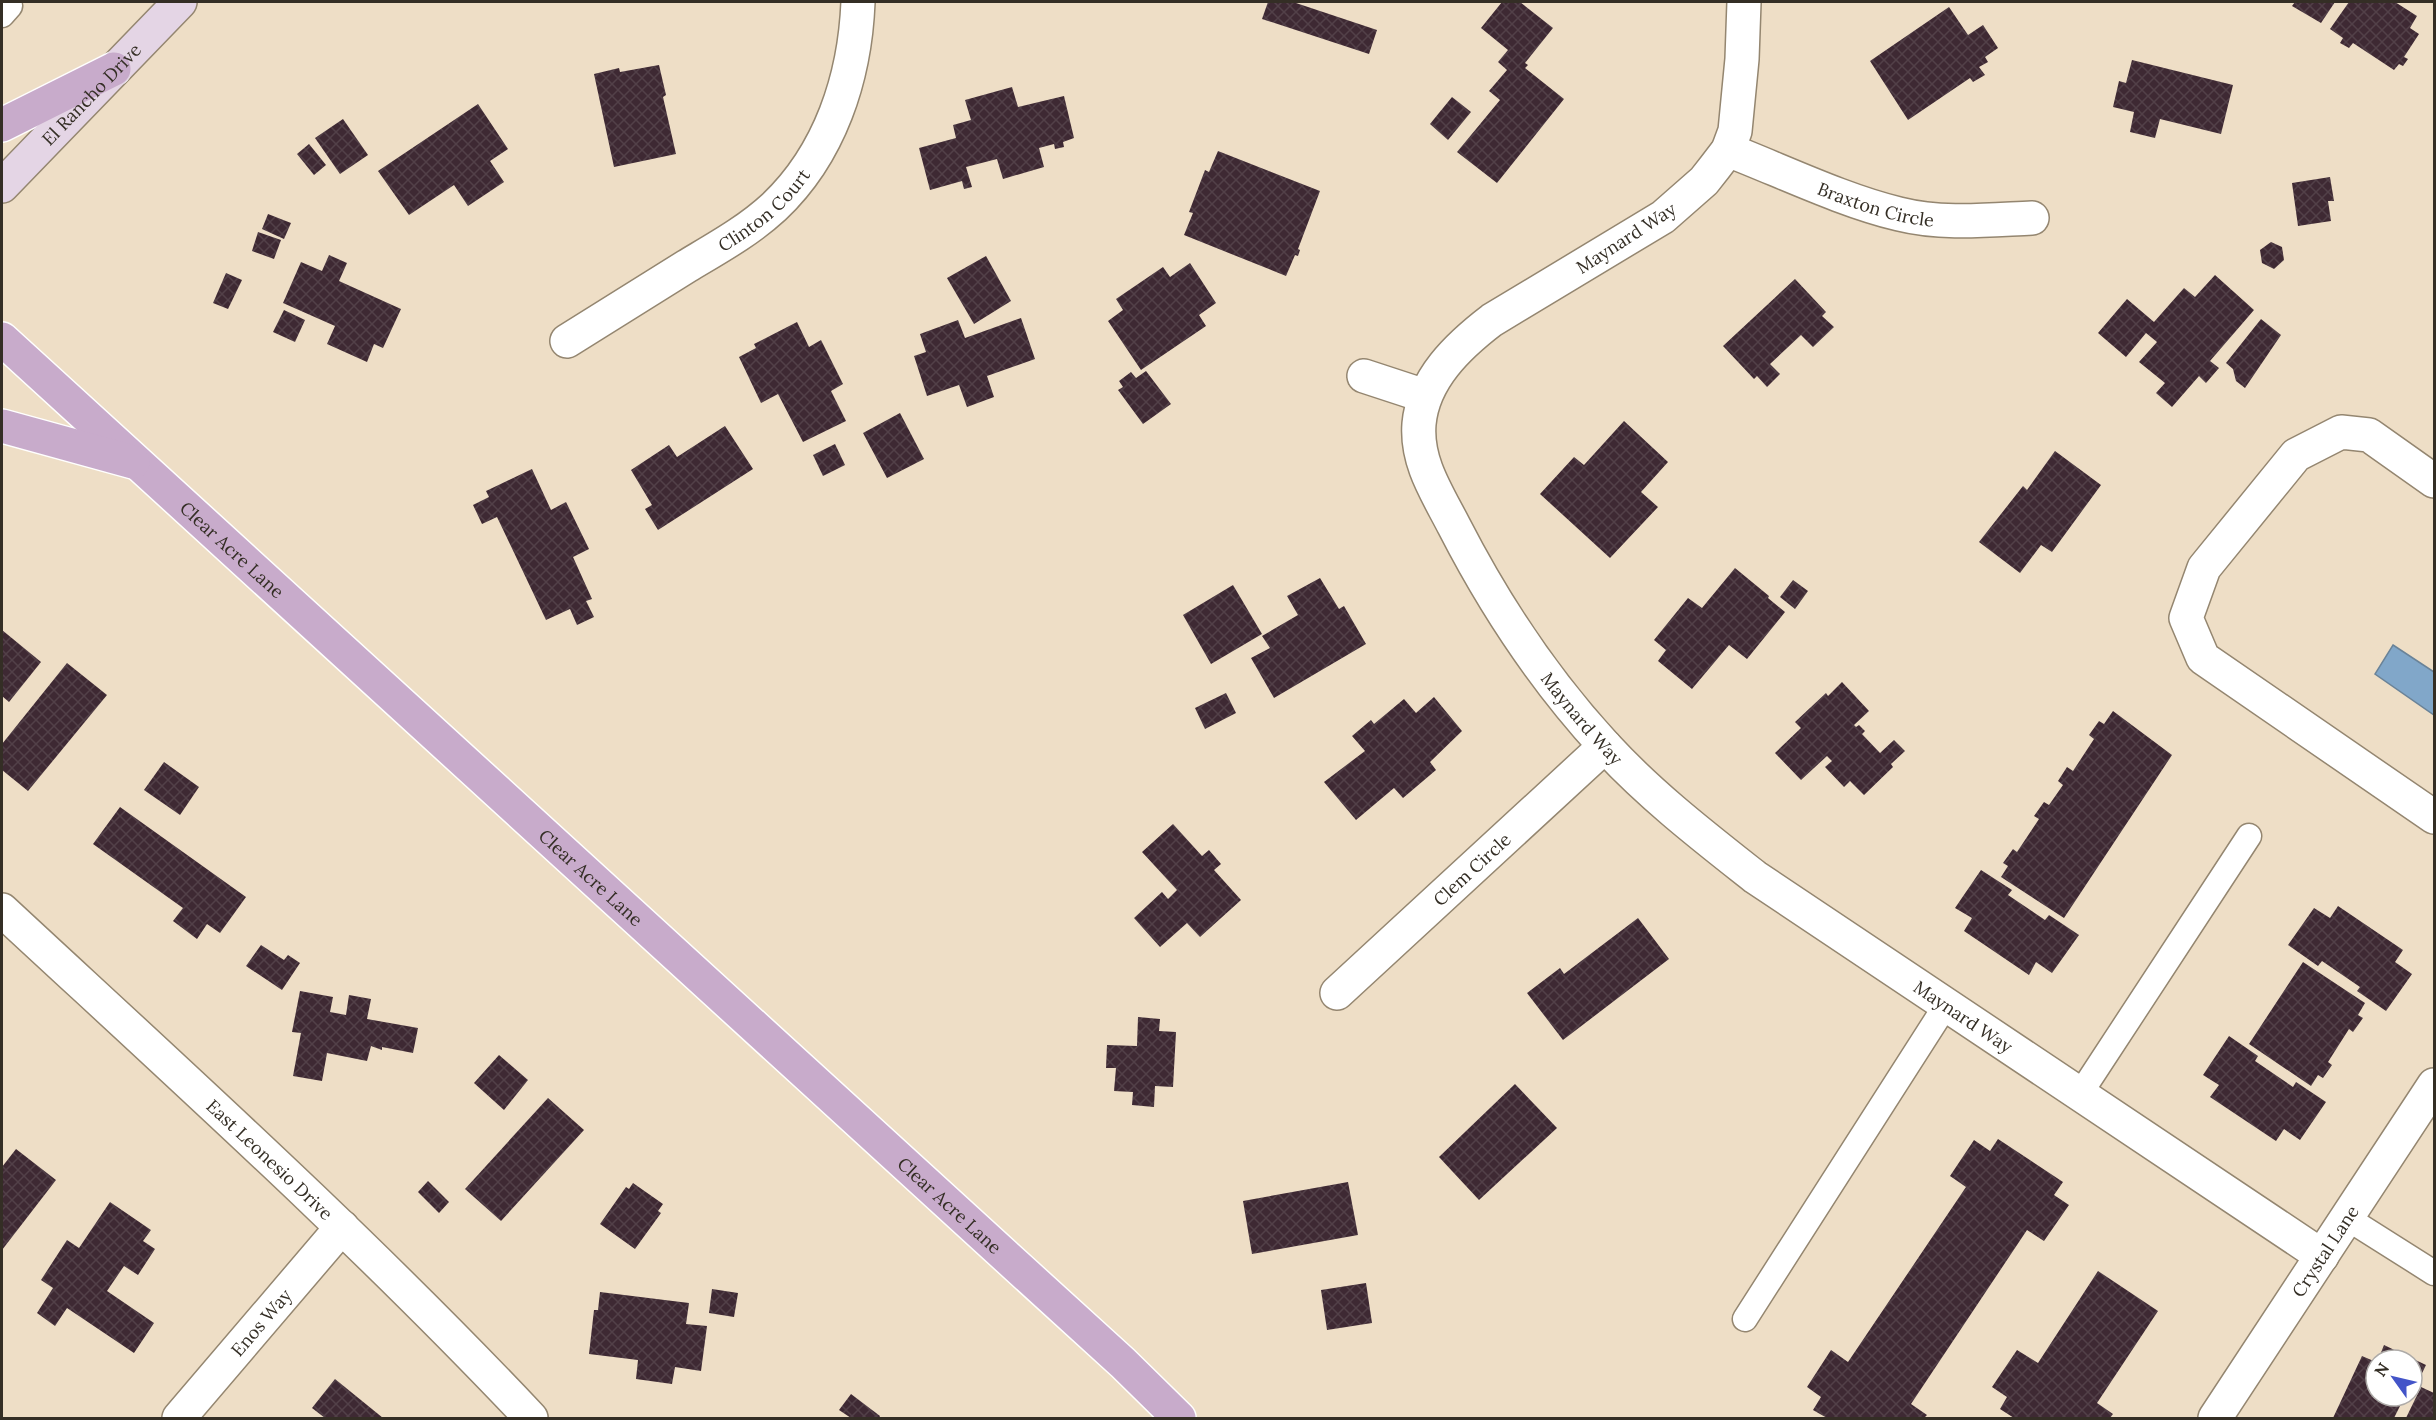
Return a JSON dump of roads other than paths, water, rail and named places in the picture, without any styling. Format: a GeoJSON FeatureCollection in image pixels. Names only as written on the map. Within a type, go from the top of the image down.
{"type":"FeatureCollection","features":[{"type":"Feature","properties":{"kind":"main road","name":"El Rancho Drive"},"geometry":{"type":"LineString","coordinates":[[2,186],[180,2]]}},
{"type":"Feature","properties":{"kind":"main road"},"geometry":{"type":"LineString","coordinates":[[2,126],[114,69]]}},
{"type":"Feature","properties":{"kind":"main road","name":"Clear Acre Lane"},"geometry":{"type":"LineString","coordinates":[[2,339],[1023,1271],[1179,1419]]}},
{"type":"Feature","properties":{"kind":"main road"},"geometry":{"type":"LineString","coordinates":[[2,426],[138,464]]}},
{"type":"Feature","properties":{"kind":"street","name":"Clinton Court"},"geometry":{"type":"LineString","coordinates":[[567,341],[738,235],[773,208],[797,182],[824,140],[835,117],[852,62],[858,2]]}},
{"type":"Feature","properties":{"kind":"street","name":"Maynard Way"},"geometry":{"type":"LineString","coordinates":[[1744,2],[1738,106],[1735,131],[1728,150],[1704,181],[1663,217],[1492,320],[1468,338],[1436,376],[1425,396],[1419,423],[1419,446],[1433,487],[1469,555],[1565,700],[1605,746],[1677,815],[1739,864],[2322,1256]]}},
{"type":"Feature","properties":{"kind":"street","name":"Braxton Circle"},"geometry":{"type":"LineString","coordinates":[[1728,150],[1867,205],[1900,215],[1966,221],[2032,218]]}},
{"type":"Feature","properties":{"kind":"street"},"geometry":{"type":"LineString","coordinates":[[1364,376],[1425,396]]}},
{"type":"Feature","properties":{"kind":"street"},"geometry":{"type":"LineString","coordinates":[[2434,481],[2369,435],[2341,432],[2296,455],[2204,568],[2186,618],[2203,658],[2434,817]]}},
{"type":"Feature","properties":{"kind":"street","name":"Clem Circle"},"geometry":{"type":"LineString","coordinates":[[1337,993],[1605,746]]}},
{"type":"Feature","properties":{"kind":"street","name":"East Leonesio Drive"},"geometry":{"type":"LineString","coordinates":[[2,910],[342,1227],[460,1343],[531,1419]]}},
{"type":"Feature","properties":{"kind":"street","name":"Crystal Lane"},"geometry":{"type":"LineString","coordinates":[[2215,1419],[2434,1085]]}},
{"type":"Feature","properties":{"kind":"street","name":"Enos Way"},"geometry":{"type":"LineString","coordinates":[[179,1419],[342,1227]]}},
{"type":"Feature","properties":{"kind":"lane"},"geometry":{"type":"LineString","coordinates":[[2080,1094],[2249,836]]}},
{"type":"Feature","properties":{"kind":"lane"},"geometry":{"type":"LineString","coordinates":[[1745,1319],[1946,1005]]}},
{"type":"Feature","properties":{"kind":"lane"},"geometry":{"type":"LineString","coordinates":[[2347,1218],[2434,1273]]}},
{"type":"Feature","properties":{"kind":"water"},"geometry":{"type":"Polygon","coordinates":[[[2393,645],[2434,672],[2434,715],[2375,674],[2393,645]]]}}]}
